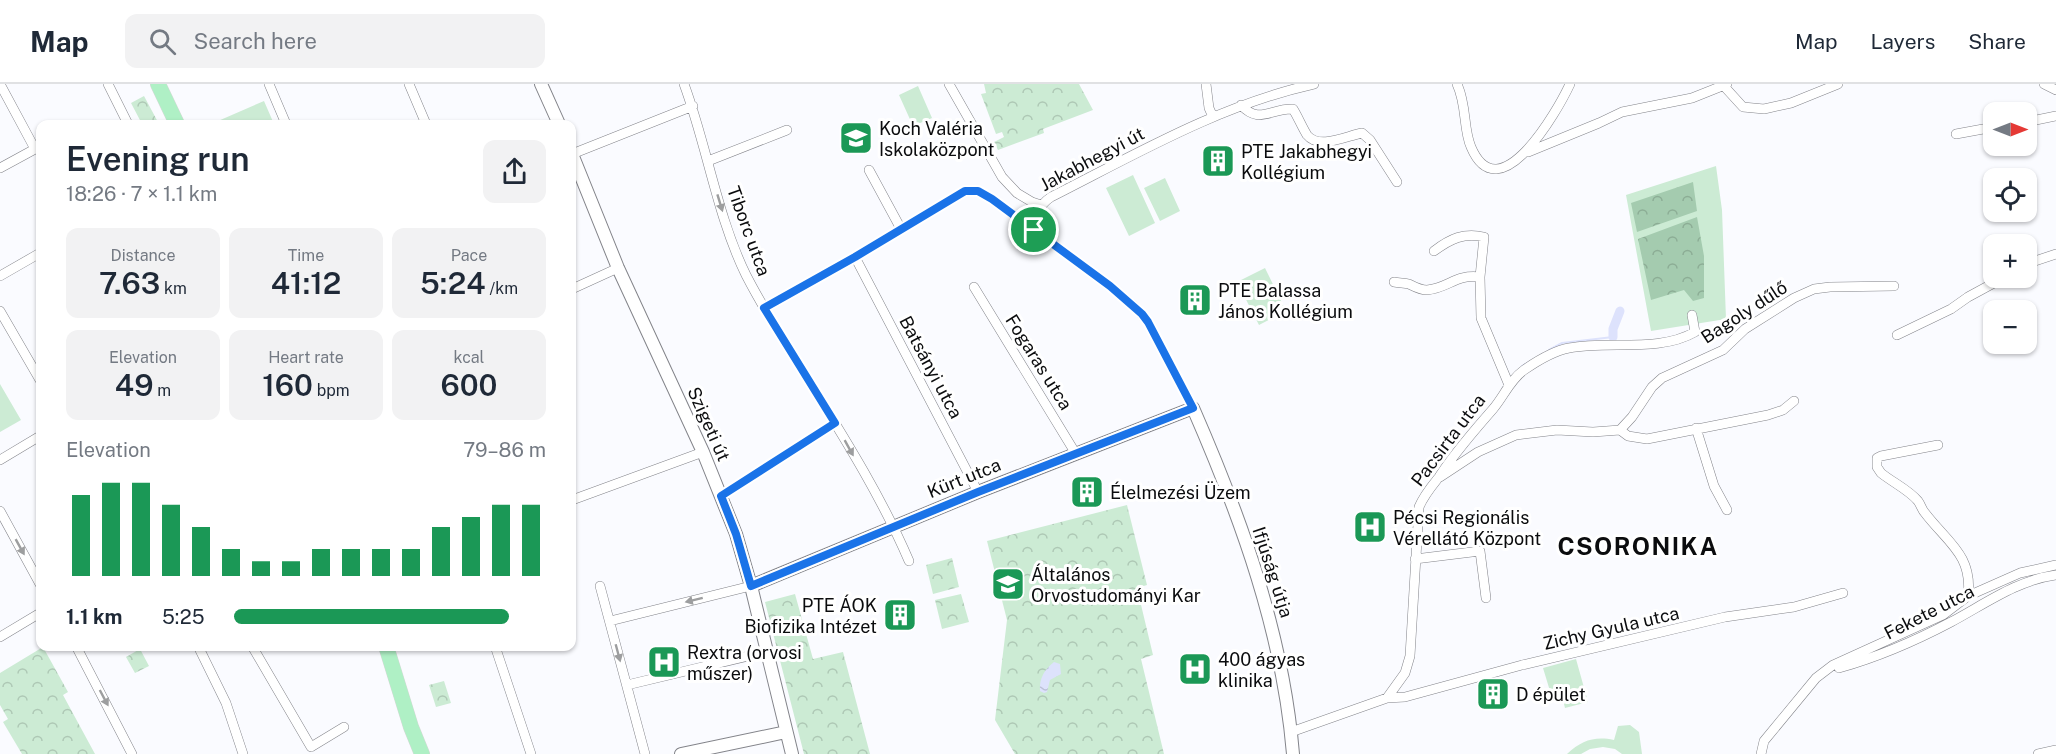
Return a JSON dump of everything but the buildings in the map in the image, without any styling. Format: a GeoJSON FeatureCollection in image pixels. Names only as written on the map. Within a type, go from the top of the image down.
{"type":"FeatureCollection","features":[{"type":"Feature","properties":{"kind":"main road"},"geometry":{"type":"LineString","coordinates":[[158,84],[175,120]]}},
{"type":"Feature","properties":{"kind":"main road"},"geometry":{"type":"LineString","coordinates":[[388,651],[411,727],[422,754]]}},
{"type":"Feature","properties":{"kind":"street"},"geometry":{"type":"LineString","coordinates":[[0,84],[35,149],[0,168]]}},
{"type":"Feature","properties":{"kind":"street"},"geometry":{"type":"LineString","coordinates":[[108,84],[126,120]]}},
{"type":"Feature","properties":{"kind":"street"},"geometry":{"type":"LineString","coordinates":[[269,84],[284,120]]}},
{"type":"Feature","properties":{"kind":"street"},"geometry":{"type":"LineString","coordinates":[[409,84],[424,120]]}},
{"type":"Feature","properties":{"kind":"street"},"geometry":{"type":"LineString","coordinates":[[541,84],[557,120]]}},
{"type":"Feature","properties":{"kind":"street","name":"Tiborc utca"},"geometry":{"type":"LineString","coordinates":[[684,84],[693,106],[720,204],[745,272],[764,308],[835,423],[894,527],[909,561]]}},
{"type":"Feature","properties":{"kind":"street"},"geometry":{"type":"LineString","coordinates":[[949,84],[1002,177],[1017,193],[1041,205]]}},
{"type":"Feature","properties":{"kind":"street"},"geometry":{"type":"LineString","coordinates":[[1206,84],[1209,108],[1213,117]]}},
{"type":"Feature","properties":{"kind":"street","name":"Jakabhegyi út"},"geometry":{"type":"LineString","coordinates":[[1034,230],[1036,214],[1041,205],[1051,197],[1213,117],[1241,105],[1314,84]]}},
{"type":"Feature","properties":{"kind":"street"},"geometry":{"type":"LineString","coordinates":[[1528,152],[1532,142],[1557,110],[1570,84]]}},
{"type":"Feature","properties":{"kind":"street"},"geometry":{"type":"LineString","coordinates":[[1459,85],[1465,109],[1469,145],[1484,165],[1491,169],[1501,169],[1528,152],[1622,112],[1692,98],[1724,85],[1743,107],[1764,109],[1791,103],[1839,84]]}},
{"type":"Feature","properties":{"kind":"street"},"geometry":{"type":"LineString","coordinates":[[2044,84],[2056,90]]}},
{"type":"Feature","properties":{"kind":"street"},"geometry":{"type":"LineString","coordinates":[[1241,105],[1248,113],[1256,115],[1285,109],[1293,110],[1308,136],[1315,141],[1326,142],[1362,133],[1370,140],[1397,182]]}},
{"type":"Feature","properties":{"kind":"street"},"geometry":{"type":"LineString","coordinates":[[576,152],[693,106]]}},
{"type":"Feature","properties":{"kind":"street"},"geometry":{"type":"LineString","coordinates":[[2037,120],[2056,116]]}},
{"type":"Feature","properties":{"kind":"street"},"geometry":{"type":"LineString","coordinates":[[1956,134],[1983,129]]}},
{"type":"Feature","properties":{"kind":"street"},"geometry":{"type":"LineString","coordinates":[[708,161],[787,130]]}},
{"type":"Feature","properties":{"kind":"street","name":"Szigeti út"},"geometry":{"type":"LineString","coordinates":[[576,164],[618,268],[702,452],[736,534],[751,586],[765,652],[791,752]]}},
{"type":"Feature","properties":{"kind":"street"},"geometry":{"type":"LineString","coordinates":[[869,170],[901,229]]}},
{"type":"Feature","properties":{"kind":"street"},"geometry":{"type":"LineString","coordinates":[[764,308],[965,191],[978,191],[1110,286],[1142,314],[1193,408]]}},
{"type":"Feature","properties":{"kind":"street"},"geometry":{"type":"LineString","coordinates":[[1434,251],[1450,239],[1472,234],[1484,237],[1480,277],[1481,318],[1509,385]]}},
{"type":"Feature","properties":{"kind":"street"},"geometry":{"type":"LineString","coordinates":[[2037,259],[2056,254]]}},
{"type":"Feature","properties":{"kind":"street"},"geometry":{"type":"LineString","coordinates":[[0,276],[36,255]]}},
{"type":"Feature","properties":{"kind":"street","name":"Batsányi utca"},"geometry":{"type":"LineString","coordinates":[[855,257],[978,492]]}},
{"type":"Feature","properties":{"kind":"street"},"geometry":{"type":"LineString","coordinates":[[576,287],[618,268]]}},
{"type":"Feature","properties":{"kind":"street"},"geometry":{"type":"LineString","coordinates":[[1394,282],[1427,290],[1468,276],[1480,277]]}},
{"type":"Feature","properties":{"kind":"street","name":"Bagoly dűlő"},"geometry":{"type":"LineString","coordinates":[[1620,430],[1632,417],[1652,387],[1662,378],[1723,350],[1745,329],[1794,298],[1814,289],[1830,287],[1894,286]]}},
{"type":"Feature","properties":{"kind":"street","name":"Fogaras utca"},"geometry":{"type":"LineString","coordinates":[[974,287],[1076,454]]}},
{"type":"Feature","properties":{"kind":"street"},"geometry":{"type":"LineString","coordinates":[[1897,335],[1951,309],[1985,288]]}},
{"type":"Feature","properties":{"kind":"street"},"geometry":{"type":"LineString","coordinates":[[0,311],[36,373]]}},
{"type":"Feature","properties":{"kind":"street","name":"Pacsirta utca"},"geometry":{"type":"LineString","coordinates":[[1387,699],[1405,674],[1410,656],[1419,507],[1425,494],[1466,439],[1494,407],[1509,385],[1524,371],[1554,352],[1584,345],[1649,343],[1684,338],[1695,332],[1692,315]]}},
{"type":"Feature","properties":{"kind":"street"},"geometry":{"type":"LineString","coordinates":[[1438,478],[1478,452],[1516,435],[1557,430],[1593,432],[1620,430],[1628,436],[1647,439],[1768,416],[1783,410],[1794,401]]}},
{"type":"Feature","properties":{"kind":"street","name":"Kürt utca"},"geometry":{"type":"LineString","coordinates":[[751,586],[978,492],[1193,408]]}},
{"type":"Feature","properties":{"kind":"street","name":"Ifjúság útja"},"geometry":{"type":"LineString","coordinates":[[1193,408],[1246,542],[1272,623],[1287,698],[1293,754]]}},
{"type":"Feature","properties":{"kind":"street"},"geometry":{"type":"LineString","coordinates":[[721,496],[835,423]]}},
{"type":"Feature","properties":{"kind":"street"},"geometry":{"type":"LineString","coordinates":[[1696,428],[1714,486],[1727,510]]}},
{"type":"Feature","properties":{"kind":"street"},"geometry":{"type":"LineString","coordinates":[[0,460],[36,438]]}},
{"type":"Feature","properties":{"kind":"street","name":"Fekete utca"},"geometry":{"type":"LineString","coordinates":[[1938,445],[1881,456],[1877,458],[1877,467],[1891,482],[1918,501],[1923,511],[1948,537],[1963,560],[1970,580],[1968,596]]}},
{"type":"Feature","properties":{"kind":"street"},"geometry":{"type":"LineString","coordinates":[[576,499],[702,452]]}},
{"type":"Feature","properties":{"kind":"street"},"geometry":{"type":"LineString","coordinates":[[0,511],[36,577]]}},
{"type":"Feature","properties":{"kind":"street"},"geometry":{"type":"LineString","coordinates":[[1415,559],[1480,551],[1486,598]]}},
{"type":"Feature","properties":{"kind":"street","name":"Fekete utca"},"geometry":{"type":"LineString","coordinates":[[1761,754],[1764,741],[1816,678],[1833,665],[1943,615],[1968,596],[2020,573],[2056,565]]}},
{"type":"Feature","properties":{"kind":"street","name":"Fekete utca"},"geometry":{"type":"LineString","coordinates":[[1816,678],[1835,669],[1869,660],[1928,634],[2024,582],[2056,575]]}},
{"type":"Feature","properties":{"kind":"street"},"geometry":{"type":"LineString","coordinates":[[600,586],[645,754]]}},
{"type":"Feature","properties":{"kind":"street"},"geometry":{"type":"LineString","coordinates":[[610,621],[751,586]]}},
{"type":"Feature","properties":{"kind":"street","name":"Zichy Gyula utca"},"geometry":{"type":"LineString","coordinates":[[1387,699],[1405,697],[1522,665],[1725,617],[1794,607],[1843,592]]}},
{"type":"Feature","properties":{"kind":"street"},"geometry":{"type":"LineString","coordinates":[[0,637],[36,615]]}},
{"type":"Feature","properties":{"kind":"street"},"geometry":{"type":"LineString","coordinates":[[79,651],[132,754]]}},
{"type":"Feature","properties":{"kind":"street"},"geometry":{"type":"LineString","coordinates":[[200,651],[226,703],[243,754]]}},
{"type":"Feature","properties":{"kind":"street"},"geometry":{"type":"LineString","coordinates":[[255,651],[311,747],[344,727]]}},
{"type":"Feature","properties":{"kind":"street"},"geometry":{"type":"LineString","coordinates":[[497,651],[531,754]]}},
{"type":"Feature","properties":{"kind":"street"},"geometry":{"type":"LineString","coordinates":[[627,685],[765,652]]}},
{"type":"Feature","properties":{"kind":"street"},"geometry":{"type":"LineString","coordinates":[[1397,686],[1405,697]]}},
{"type":"Feature","properties":{"kind":"street"},"geometry":{"type":"LineString","coordinates":[[1291,732],[1387,699]]}},
{"type":"Feature","properties":{"kind":"street"},"geometry":{"type":"LineString","coordinates":[[681,754],[786,732]]}},
{"type":"Feature","properties":{"kind":"street"},"geometry":{"type":"LineString","coordinates":[[762,737],[784,744],[791,752]]}},
{"type":"Feature","properties":{"kind":"street"},"geometry":{"type":"LineString","coordinates":[[2038,754],[2056,750]]}},
{"type":"Feature","properties":{"kind":"green space"},"geometry":{"type":"Polygon","coordinates":[[[984,84],[1079,84],[1093,110],[1043,129],[1044,133],[998,150],[994,142],[1004,137],[1002,132],[996,134],[981,94],[986,93],[984,84]]]}},
{"type":"Feature","properties":{"kind":"green space"},"geometry":{"type":"Polygon","coordinates":[[[918,86],[932,118],[913,126],[899,95],[918,86]]]}},
{"type":"Feature","properties":{"kind":"green space"},"geometry":{"type":"Polygon","coordinates":[[[144,96],[157,120],[140,120],[131,103],[144,96]]]}},
{"type":"Feature","properties":{"kind":"green space"},"geometry":{"type":"Polygon","coordinates":[[[264,101],[272,120],[220,120],[264,101]]]}},
{"type":"Feature","properties":{"kind":"green space"},"geometry":{"type":"Polygon","coordinates":[[[1716,166],[1722,210],[1726,319],[1651,331],[1626,195],[1716,166]]]}},
{"type":"Feature","properties":{"kind":"green space"},"geometry":{"type":"Polygon","coordinates":[[[1133,175],[1155,223],[1129,236],[1106,188],[1133,175]]]}},
{"type":"Feature","properties":{"kind":"green space"},"geometry":{"type":"Polygon","coordinates":[[[1165,178],[1180,211],[1160,221],[1144,188],[1165,178]]]}},
{"type":"Feature","properties":{"kind":"green space"},"geometry":{"type":"Polygon","coordinates":[[[1693,182],[1697,211],[1637,232],[1631,203],[1693,182]]]}},
{"type":"Feature","properties":{"kind":"green space"},"geometry":{"type":"Polygon","coordinates":[[[1697,217],[1704,256],[1704,298],[1693,301],[1684,290],[1651,300],[1638,239],[1697,217]]]}},
{"type":"Feature","properties":{"kind":"green space"},"geometry":{"type":"Polygon","coordinates":[[[1265,268],[1286,311],[1259,325],[1237,282],[1265,268]]]}},
{"type":"Feature","properties":{"kind":"green space"},"geometry":{"type":"Polygon","coordinates":[[[0,384],[21,420],[0,432],[0,384]]]}},
{"type":"Feature","properties":{"kind":"green space"},"geometry":{"type":"Polygon","coordinates":[[[1127,505],[1147,585],[1137,588],[1153,655],[1141,659],[1164,754],[1015,754],[995,720],[1007,620],[987,541],[1127,505]]]}},
{"type":"Feature","properties":{"kind":"green space"},"geometry":{"type":"Polygon","coordinates":[[[952,558],[959,587],[933,594],[926,565],[952,558]]]}},
{"type":"Feature","properties":{"kind":"green space"},"geometry":{"type":"Polygon","coordinates":[[[795,594],[813,659],[843,652],[870,754],[804,754],[765,602],[795,594]]]}},
{"type":"Feature","properties":{"kind":"green space"},"geometry":{"type":"Polygon","coordinates":[[[961,594],[969,622],[942,629],[935,600],[961,594]]]}},
{"type":"Feature","properties":{"kind":"green space"},"geometry":{"type":"Polygon","coordinates":[[[36,651],[45,651],[68,692],[63,695],[95,754],[22,754],[3,722],[8,719],[0,705],[0,673],[36,651]]]}},
{"type":"Feature","properties":{"kind":"green space"},"geometry":{"type":"Polygon","coordinates":[[[141,651],[149,666],[135,673],[126,657],[141,651]]]}},
{"type":"Feature","properties":{"kind":"green space"},"geometry":{"type":"Polygon","coordinates":[[[1576,659],[1588,702],[1565,708],[1560,688],[1550,691],[1543,668],[1576,659]]]}},
{"type":"Feature","properties":{"kind":"green space"},"geometry":{"type":"Polygon","coordinates":[[[444,681],[451,703],[436,707],[429,685],[444,681]]]}},
{"type":"Feature","properties":{"kind":"green space"},"geometry":{"type":"Polygon","coordinates":[[[1630,725],[1639,732],[1642,754],[1622,754],[1615,749],[1603,747],[1590,749],[1581,754],[1567,754],[1589,740],[1614,740],[1618,726],[1630,725]]]}},
{"type":"Feature","properties":{"kind":"water"},"geometry":{"type":"Polygon","coordinates":[[[1054,662],[1060,664],[1061,674],[1050,680],[1047,692],[1044,693],[1040,691],[1042,678],[1054,662]]]}},
{"type":"Feature","properties":{"kind":"waterway"},"geometry":{"type":"LineString","coordinates":[[1613,337],[1613,329],[1620,311]]}},
{"type":"Feature","properties":{"kind":"waterway"},"geometry":{"type":"LineString","coordinates":[[1549,350],[1562,343],[1613,337]]}},
{"type":"Feature","properties":{"kind":"waterway"},"geometry":{"type":"LineString","coordinates":[[1522,366],[1529,362]]}},
{"type":"Feature","properties":{"kind":"place","name":"Koch Valéria Iskolaközpont"},"geometry":{"type":"Point","coordinates":[856,138]}},
{"type":"Feature","properties":{"kind":"place","name":"PTE Jakabhegyi Kollégium"},"geometry":{"type":"Point","coordinates":[1218,161]}},
{"type":"Feature","properties":{"kind":"place","name":"PTE Balassa János Kollégium"},"geometry":{"type":"Point","coordinates":[1195,300]}},
{"type":"Feature","properties":{"kind":"place","name":"Élelmezési Üzem"},"geometry":{"type":"Point","coordinates":[1087,492]}},
{"type":"Feature","properties":{"kind":"place","name":"Pécsi Regionális Vérellátó Központ"},"geometry":{"type":"Point","coordinates":[1370,527]}},
{"type":"Feature","properties":{"kind":"place","name":"Általános Orvostudományi Kar"},"geometry":{"type":"Point","coordinates":[1008,584]}},
{"type":"Feature","properties":{"kind":"place","name":"PTE ÁOK Biofizika Intézet"},"geometry":{"type":"Point","coordinates":[900,615]}},
{"type":"Feature","properties":{"kind":"place","name":"Rextra (orvosi műszer)"},"geometry":{"type":"Point","coordinates":[664,662]}},
{"type":"Feature","properties":{"kind":"place","name":"400 ágyas klinika"},"geometry":{"type":"Point","coordinates":[1195,669]}},
{"type":"Feature","properties":{"kind":"place","name":"D épület"},"geometry":{"type":"Point","coordinates":[1493,694]}},
{"type":"Feature","properties":{"kind":"district","name":"CSORONIKA"},"geometry":{"type":"Point","coordinates":[1638,546]}},
{"type":"Feature","properties":{"kind":"route"},"geometry":{"type":"LineString","coordinates":[[965,191],[978,191],[1034,230],[1110,286],[1142,314],[1193,408],[978,492],[751,586],[736,534],[721,496],[835,423],[764,308],[965,191]]}}]}
